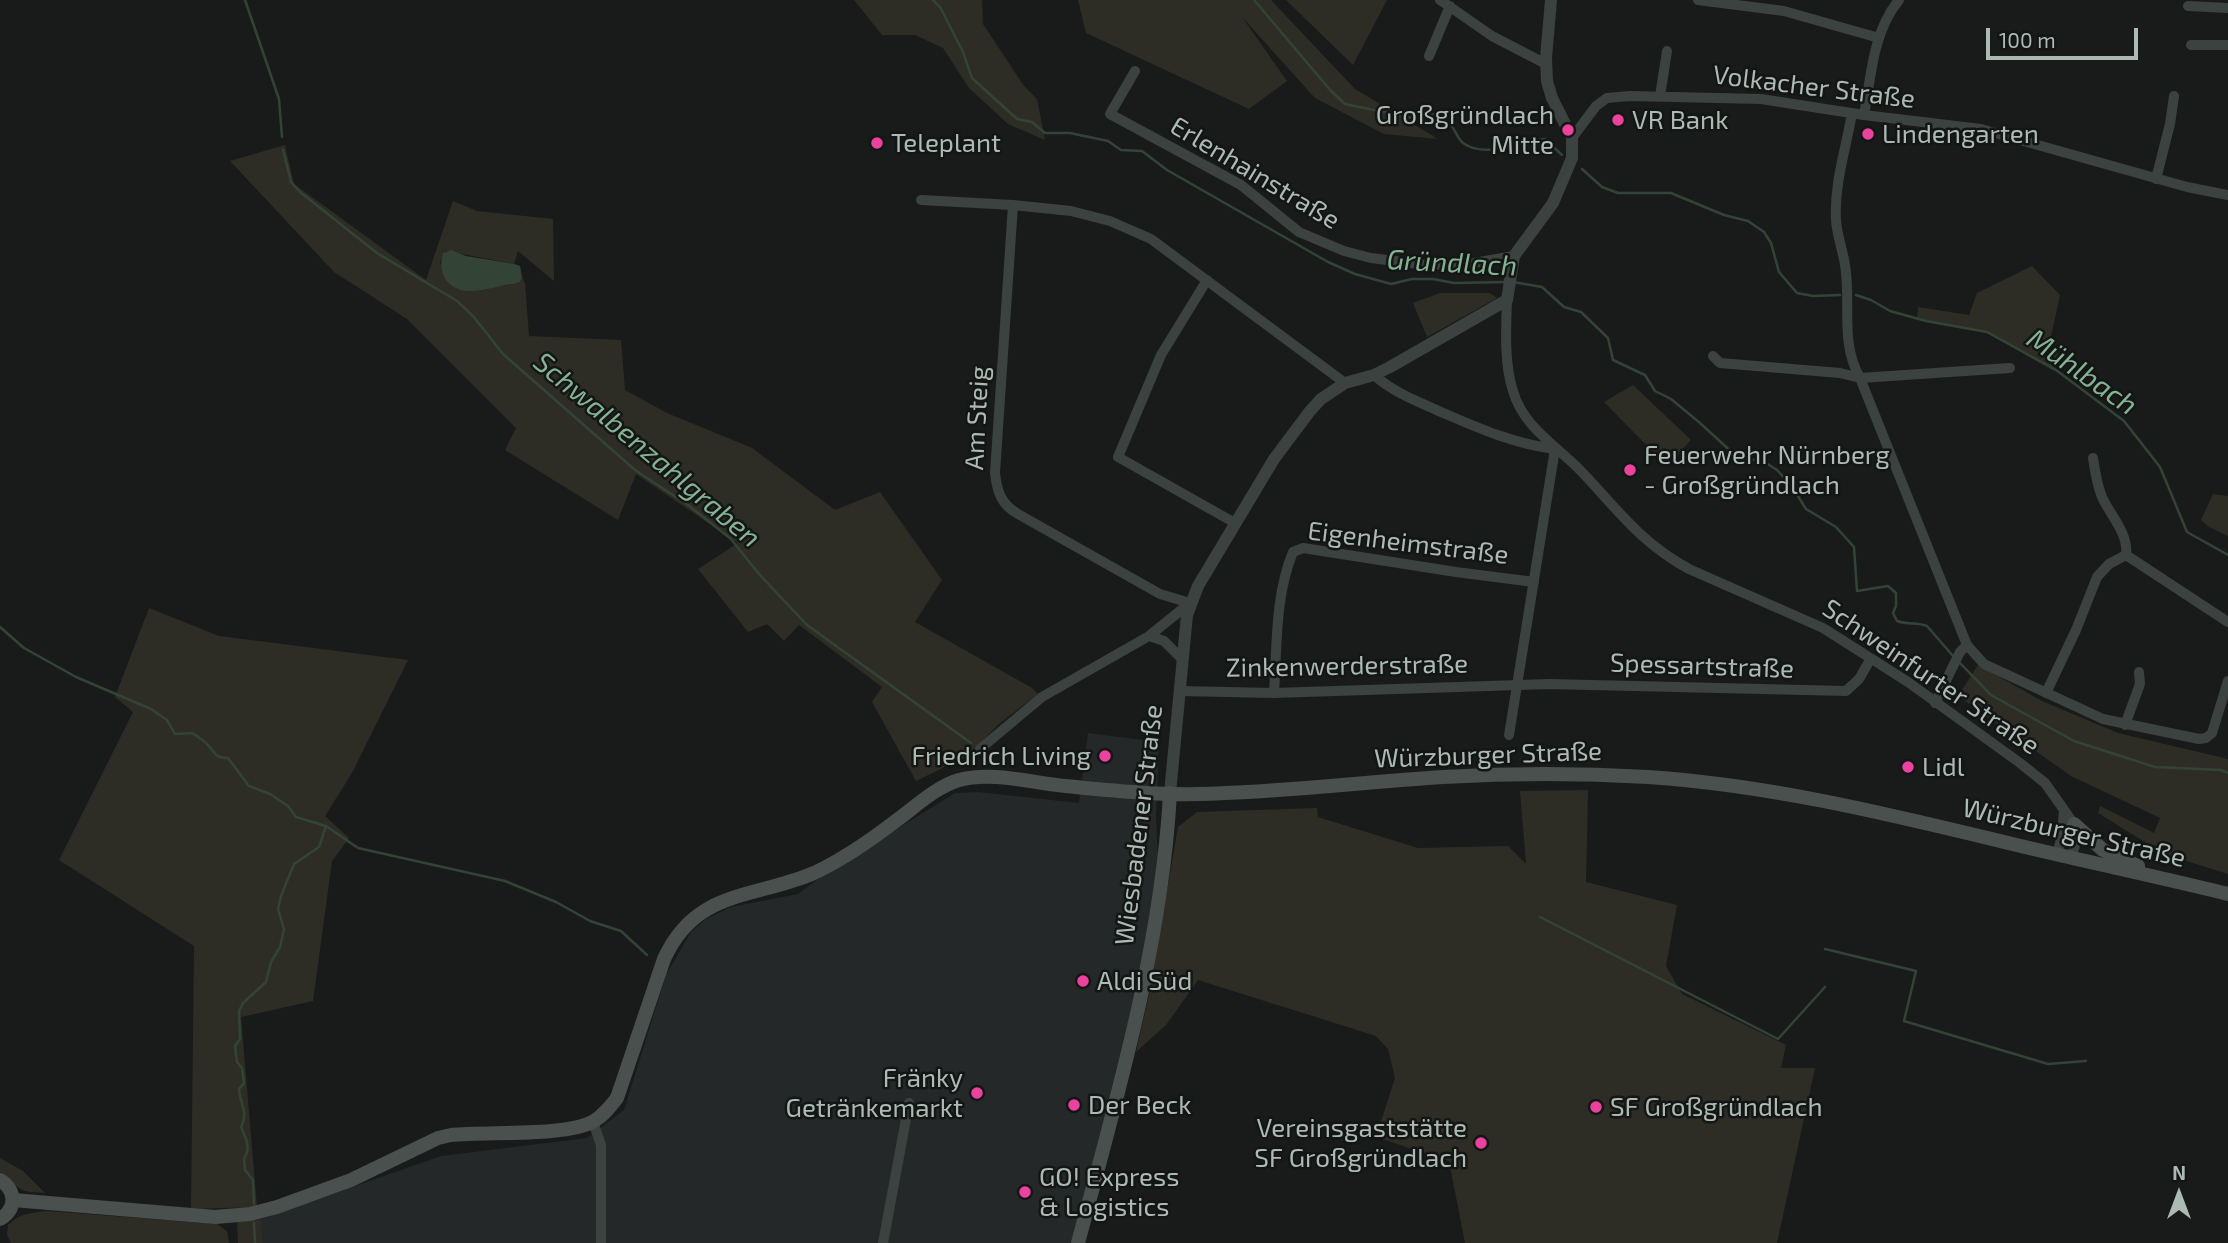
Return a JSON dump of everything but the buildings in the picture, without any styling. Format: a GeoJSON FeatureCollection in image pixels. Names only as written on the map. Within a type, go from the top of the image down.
{"type":"FeatureCollection","features":[{"type":"Feature","properties":{"kind":"main road","name":"Würzburger Straße"},"geometry":{"type":"LineString","coordinates":[[593,1122],[607,1112],[617,1098],[656,979],[676,936],[692,919],[720,902],[812,874],[884,831],[940,789],[966,778],[1170,793],[1252,793],[1444,777],[1644,777],[1750,787],[1812,797],[2228,894]]}},
{"type":"Feature","properties":{"kind":"main road","name":"Wiesbadener Straße"},"geometry":{"type":"LineString","coordinates":[[1077,1243],[1141,996],[1155,926],[1170,793]]}},
{"type":"Feature","properties":{"kind":"main road"},"geometry":{"type":"LineString","coordinates":[[2074,824],[2102,850],[2178,882]]}},
{"type":"Feature","properties":{"kind":"main road"},"geometry":{"type":"LineString","coordinates":[[13,1200],[215,1217],[250,1214],[351,1180],[451,1135],[580,1128],[593,1122]]}},
{"type":"Feature","properties":{"kind":"main road"},"geometry":{"type":"LineString","coordinates":[[0,1180],[8,1186],[13,1200],[9,1213],[0,1219]]}},
{"type":"Feature","properties":{"kind":"street"},"geometry":{"type":"LineString","coordinates":[[921,200],[1071,211],[1110,222],[1152,239],[1345,383],[1374,375],[1507,297],[1513,261],[1557,196],[1572,158],[1572,138],[1552,98],[1547,81],[1551,0]]}},
{"type":"Feature","properties":{"kind":"street"},"geometry":{"type":"LineString","coordinates":[[1698,0],[1784,10],[1879,38]]}},
{"type":"Feature","properties":{"kind":"street"},"geometry":{"type":"LineString","coordinates":[[1864,115],[1879,38],[1899,0]]}},
{"type":"Feature","properties":{"kind":"street"},"geometry":{"type":"LineString","coordinates":[[1429,57],[1445,3],[1492,36],[1546,64]]}},
{"type":"Feature","properties":{"kind":"street"},"geometry":{"type":"LineString","coordinates":[[2188,6],[2228,8]]}},
{"type":"Feature","properties":{"kind":"street"},"geometry":{"type":"LineString","coordinates":[[2191,45],[2228,45]]}},
{"type":"Feature","properties":{"kind":"street"},"geometry":{"type":"LineString","coordinates":[[1660,96],[1667,51]]}},
{"type":"Feature","properties":{"kind":"street","name":"Erlenhainstraße"},"geometry":{"type":"LineString","coordinates":[[1135,71],[1110,114],[1241,186],[1299,232],[1344,251],[1371,258],[1427,265],[1513,261]]}},
{"type":"Feature","properties":{"kind":"street","name":"Volkacher Straße"},"geometry":{"type":"LineString","coordinates":[[1572,138],[1601,101],[1617,96],[1761,99],[1981,129],[2155,179],[2228,195]]}},
{"type":"Feature","properties":{"kind":"street"},"geometry":{"type":"LineString","coordinates":[[2155,179],[2170,124],[2174,96]]}},
{"type":"Feature","properties":{"kind":"street"},"geometry":{"type":"LineString","coordinates":[[1852,113],[1841,160],[1836,221],[1846,272],[1846,336],[1851,362],[1860,378],[1963,648],[1984,664],[2102,719],[2199,739],[2212,733],[2228,681]]}},
{"type":"Feature","properties":{"kind":"street","name":"Am Steig"},"geometry":{"type":"LineString","coordinates":[[1013,205],[995,473],[999,494],[1008,508],[1189,609]]}},
{"type":"Feature","properties":{"kind":"street"},"geometry":{"type":"LineString","coordinates":[[1208,280],[1154,369],[1118,457],[1235,523]]}},
{"type":"Feature","properties":{"kind":"street","name":"Schweinfurter Straße"},"geometry":{"type":"LineString","coordinates":[[1507,297],[1506,334],[1513,391],[1519,405],[1539,434],[1576,466],[1636,531],[1667,557],[1705,577],[1809,621],[1935,703],[2045,783],[2074,824]]}},
{"type":"Feature","properties":{"kind":"street"},"geometry":{"type":"LineString","coordinates":[[1713,356],[1720,363],[1840,373],[1860,378],[2010,368]]}},
{"type":"Feature","properties":{"kind":"street"},"geometry":{"type":"LineString","coordinates":[[1374,375],[1392,391],[1504,438],[1555,449],[1509,735]]}},
{"type":"Feature","properties":{"kind":"street","name":"Wiesbadener Straße"},"geometry":{"type":"LineString","coordinates":[[1170,793],[1182,659],[1189,609],[1198,586],[1273,459],[1321,399],[1345,383]]}},
{"type":"Feature","properties":{"kind":"street"},"geometry":{"type":"LineString","coordinates":[[1533,446],[1539,434]]}},
{"type":"Feature","properties":{"kind":"street"},"geometry":{"type":"LineString","coordinates":[[2093,458],[2097,482],[2123,536],[2127,547],[2126,555]]}},
{"type":"Feature","properties":{"kind":"street","name":"Eigenheimstraße"},"geometry":{"type":"LineString","coordinates":[[1274,693],[1278,616],[1293,551],[1303,548],[1534,582]]}},
{"type":"Feature","properties":{"kind":"street"},"geometry":{"type":"LineString","coordinates":[[2046,694],[2098,577],[2109,564],[2126,555]]}},
{"type":"Feature","properties":{"kind":"street"},"geometry":{"type":"LineString","coordinates":[[2126,555],[2228,622]]}},
{"type":"Feature","properties":{"kind":"street"},"geometry":{"type":"LineString","coordinates":[[980,749],[1042,697],[1149,636],[1189,609]]}},
{"type":"Feature","properties":{"kind":"street"},"geometry":{"type":"LineString","coordinates":[[1149,636],[1164,641],[1182,659]]}},
{"type":"Feature","properties":{"kind":"street"},"geometry":{"type":"LineString","coordinates":[[1935,703],[1963,648]]}},
{"type":"Feature","properties":{"kind":"street","name":"Spessartstraße"},"geometry":{"type":"LineString","coordinates":[[1516,685],[1846,691],[1859,679],[1870,660]]}},
{"type":"Feature","properties":{"kind":"street"},"geometry":{"type":"LineString","coordinates":[[2125,725],[2140,684],[2139,672]]}},
{"type":"Feature","properties":{"kind":"street","name":"Zinkenwerderstraße"},"geometry":{"type":"LineString","coordinates":[[1179,691],[1274,693],[1516,685]]}},
{"type":"Feature","properties":{"kind":"street"},"geometry":{"type":"LineString","coordinates":[[2064,810],[2064,856]]}},
{"type":"Feature","properties":{"kind":"street"},"geometry":{"type":"LineString","coordinates":[[2064,856],[2076,842],[2074,824]]}},
{"type":"Feature","properties":{"kind":"street"},"geometry":{"type":"LineString","coordinates":[[883,1243],[909,1103]]}},
{"type":"Feature","properties":{"kind":"street"},"geometry":{"type":"LineString","coordinates":[[593,1122],[601,1145],[601,1243]]}},
{"type":"Feature","properties":{"kind":"shaded area"},"geometry":{"type":"Polygon","coordinates":[[[854,0],[982,0],[983,24],[1024,86],[1037,99],[1045,140],[1008,124],[969,88],[943,48],[915,35],[882,35],[854,0]]]}},
{"type":"Feature","properties":{"kind":"shaded area"},"geometry":{"type":"Polygon","coordinates":[[[1078,0],[1271,0],[1355,89],[1438,139],[1384,134],[1315,98],[1242,17],[1287,81],[1249,109],[1086,33],[1078,0]]]}},
{"type":"Feature","properties":{"kind":"shaded area"},"geometry":{"type":"Polygon","coordinates":[[[1286,0],[1387,0],[1353,65],[1286,0]]]}},
{"type":"Feature","properties":{"kind":"shaded area"},"geometry":{"type":"Polygon","coordinates":[[[285,145],[294,184],[426,280],[453,201],[477,211],[553,219],[554,281],[518,251],[514,264],[447,251],[443,253],[440,264],[487,285],[508,285],[520,282],[522,277],[525,283],[529,336],[621,340],[625,390],[667,413],[752,448],[835,510],[880,492],[942,580],[915,622],[1032,688],[1038,694],[1000,723],[967,756],[916,781],[872,702],[882,687],[799,625],[784,641],[767,624],[748,632],[698,569],[738,543],[636,474],[618,520],[505,450],[516,428],[407,319],[334,272],[230,161],[285,145]]]}},
{"type":"Feature","properties":{"kind":"shaded area"},"geometry":{"type":"Polygon","coordinates":[[[451,250],[466,256],[520,266],[520,282],[475,291],[455,288],[446,279],[441,267],[443,253],[451,250]]]}},
{"type":"Feature","properties":{"kind":"shaded area"},"geometry":{"type":"Polygon","coordinates":[[[2032,266],[2060,295],[2050,341],[2059,348],[2054,371],[1987,333],[1917,319],[1918,307],[1969,315],[1977,293],[2032,266]]]}},
{"type":"Feature","properties":{"kind":"shaded area"},"geometry":{"type":"Polygon","coordinates":[[[1440,293],[1490,293],[1497,298],[1427,337],[1413,303],[1440,293]]]}},
{"type":"Feature","properties":{"kind":"shaded area"},"geometry":{"type":"Polygon","coordinates":[[[1633,385],[1691,440],[1667,466],[1604,402],[1633,385]]]}},
{"type":"Feature","properties":{"kind":"shaded area"},"geometry":{"type":"Polygon","coordinates":[[[2213,494],[2228,496],[2228,536],[2201,520],[2213,494]]]}},
{"type":"Feature","properties":{"kind":"shaded area"},"geometry":{"type":"Polygon","coordinates":[[[149,608],[219,636],[408,660],[352,773],[325,816],[349,838],[332,861],[313,1001],[241,1017],[257,1207],[191,1209],[194,946],[59,860],[133,712],[115,697],[149,608]]]}},
{"type":"Feature","properties":{"kind":"shaded area"},"geometry":{"type":"Polygon","coordinates":[[[1978,665],[2042,701],[2118,733],[2228,759],[2228,874],[2164,854],[2098,813],[2100,806],[2154,833],[2160,818],[2071,776],[1958,696],[1978,665]]]}},
{"type":"Feature","properties":{"kind":"shaded area"},"geometry":{"type":"Polygon","coordinates":[[[1088,733],[1159,742],[1156,816],[1158,862],[1136,993],[1072,1243],[263,1243],[261,1219],[441,1156],[587,1138],[624,1110],[666,975],[691,932],[706,919],[731,907],[798,894],[829,871],[955,793],[978,792],[1079,803],[1088,733]]]}},
{"type":"Feature","properties":{"kind":"shaded area"},"geometry":{"type":"Polygon","coordinates":[[[1588,790],[1586,882],[1677,905],[1666,966],[1682,994],[1786,1045],[1781,1068],[1815,1068],[1777,1243],[1465,1243],[1449,1161],[1376,1137],[1395,1078],[1388,1049],[1376,1036],[1198,980],[1166,1025],[1136,1052],[1149,995],[1178,827],[1197,812],[1317,808],[1318,817],[1418,848],[1508,846],[1526,864],[1520,791],[1588,790]]]}},
{"type":"Feature","properties":{"kind":"shaded area"},"geometry":{"type":"Polygon","coordinates":[[[0,1158],[23,1171],[45,1193],[21,1190],[0,1172],[0,1158]]]}},
{"type":"Feature","properties":{"kind":"shaded area"},"geometry":{"type":"Polygon","coordinates":[[[47,1211],[217,1224],[227,1231],[229,1243],[11,1243],[7,1235],[8,1225],[12,1221],[26,1214],[47,1211]]]}},
{"type":"Feature","properties":{"kind":"shaded area"},"geometry":{"type":"Polygon","coordinates":[[[261,1219],[263,1243],[238,1243],[237,1222],[261,1219]]]}},
{"type":"Feature","properties":{"kind":"waterway","name":"Schwalbenzahlgraben"},"geometry":{"type":"LineString","coordinates":[[245,0],[279,99],[282,137]]}},
{"type":"Feature","properties":{"kind":"waterway","name":"Gründlach"},"geometry":{"type":"LineString","coordinates":[[933,0],[940,7],[963,52],[972,78],[1017,119],[1032,122],[1045,133],[1070,133],[1108,141],[1121,150],[1142,151],[1167,170],[1328,262],[1355,274],[1391,284],[1412,279],[1454,283],[1506,282]]}},
{"type":"Feature","properties":{"kind":"waterway","name":"Mühlbach"},"geometry":{"type":"LineString","coordinates":[[1254,0],[1345,104],[1418,119],[1438,113],[1451,125],[1461,141],[1472,148],[1504,148],[1545,139],[1562,155]]}},
{"type":"Feature","properties":{"kind":"waterway","name":"Schwalbenzahlgraben"},"geometry":{"type":"LineString","coordinates":[[283,150],[291,182],[300,192],[377,253],[457,301],[473,316],[503,354],[635,470],[688,505],[731,539],[759,574],[807,625],[971,743]]}},
{"type":"Feature","properties":{"kind":"waterway","name":"Mühlbach"},"geometry":{"type":"LineString","coordinates":[[1582,169],[1602,187],[1618,193],[1671,193],[1724,215],[1748,221],[1764,232],[1771,243],[1779,272],[1797,293],[1813,296],[1840,295]]}},
{"type":"Feature","properties":{"kind":"waterway","name":"Gründlach"},"geometry":{"type":"LineString","coordinates":[[1513,282],[1542,287],[1564,307],[1581,312],[1608,338],[1613,360],[1645,375],[1655,391],[1671,399],[1735,455],[1766,463],[1777,470],[1791,485],[1806,509],[1836,527],[1854,547],[1857,591],[1888,586],[1896,593],[1893,613],[1897,621],[1927,626],[1953,656]]}},
{"type":"Feature","properties":{"kind":"waterway","name":"Mühlbach"},"geometry":{"type":"LineString","coordinates":[[1856,295],[1890,311],[1926,321],[1987,332],[2056,370],[2124,421],[2160,467],[2187,532],[2228,555]]}},
{"type":"Feature","properties":{"kind":"waterway"},"geometry":{"type":"LineString","coordinates":[[0,627],[24,648],[76,677],[151,709],[167,720],[175,734],[196,735],[218,756],[228,758],[249,786],[270,794],[288,806],[296,817],[326,826],[358,848],[505,881],[556,902],[590,921],[621,931],[647,955]]}},
{"type":"Feature","properties":{"kind":"waterway","name":"Gründlach"},"geometry":{"type":"LineString","coordinates":[[1958,661],[1991,695],[2074,741],[2155,767],[2221,770],[2228,773]]}},
{"type":"Feature","properties":{"kind":"waterway"},"geometry":{"type":"LineString","coordinates":[[254,1204],[253,1180],[245,1170],[247,1142],[241,1127],[244,1113],[239,1089],[244,1083],[235,1046],[240,1039],[239,1011],[243,1003],[266,982],[271,962],[280,947],[284,929],[278,909],[294,864],[319,847],[326,826]]}},
{"type":"Feature","properties":{"kind":"waterway"},"geometry":{"type":"LineString","coordinates":[[1540,917],[1778,1039],[1825,987]]}},
{"type":"Feature","properties":{"kind":"waterway"},"geometry":{"type":"LineString","coordinates":[[1825,949],[1916,971],[1904,1021],[2048,1064],[2086,1061]]}},
{"type":"Feature","properties":{"kind":"waterway"},"geometry":{"type":"LineString","coordinates":[[254,1223],[255,1243]]}},
{"type":"Feature","properties":{"kind":"place","name":"VR Bank"},"geometry":{"type":"Point","coordinates":[1618,120]}},
{"type":"Feature","properties":{"kind":"place","name":"Großgründlach Mitte"},"geometry":{"type":"Point","coordinates":[1568,130]}},
{"type":"Feature","properties":{"kind":"place","name":"Lindengarten"},"geometry":{"type":"Point","coordinates":[1868,134]}},
{"type":"Feature","properties":{"kind":"place","name":"Teleplant"},"geometry":{"type":"Point","coordinates":[877,143]}},
{"type":"Feature","properties":{"kind":"place","name":"Feuerwehr Nürnberg - Großgründlach"},"geometry":{"type":"Point","coordinates":[1630,470]}},
{"type":"Feature","properties":{"kind":"place","name":"Friedrich Living"},"geometry":{"type":"Point","coordinates":[1105,756]}},
{"type":"Feature","properties":{"kind":"place","name":"Lidl"},"geometry":{"type":"Point","coordinates":[1908,767]}},
{"type":"Feature","properties":{"kind":"place","name":"Aldi Süd"},"geometry":{"type":"Point","coordinates":[1083,981]}},
{"type":"Feature","properties":{"kind":"place","name":"Fränky Getränkemarkt"},"geometry":{"type":"Point","coordinates":[977,1093]}},
{"type":"Feature","properties":{"kind":"place","name":"Der Beck"},"geometry":{"type":"Point","coordinates":[1074,1105]}},
{"type":"Feature","properties":{"kind":"place","name":"SF Großgründlach"},"geometry":{"type":"Point","coordinates":[1596,1107]}},
{"type":"Feature","properties":{"kind":"place","name":"Vereinsgaststätte SF Großgründlach"},"geometry":{"type":"Point","coordinates":[1481,1143]}},
{"type":"Feature","properties":{"kind":"place","name":"GO! Express & Logistics"},"geometry":{"type":"Point","coordinates":[1025,1192]}}]}
